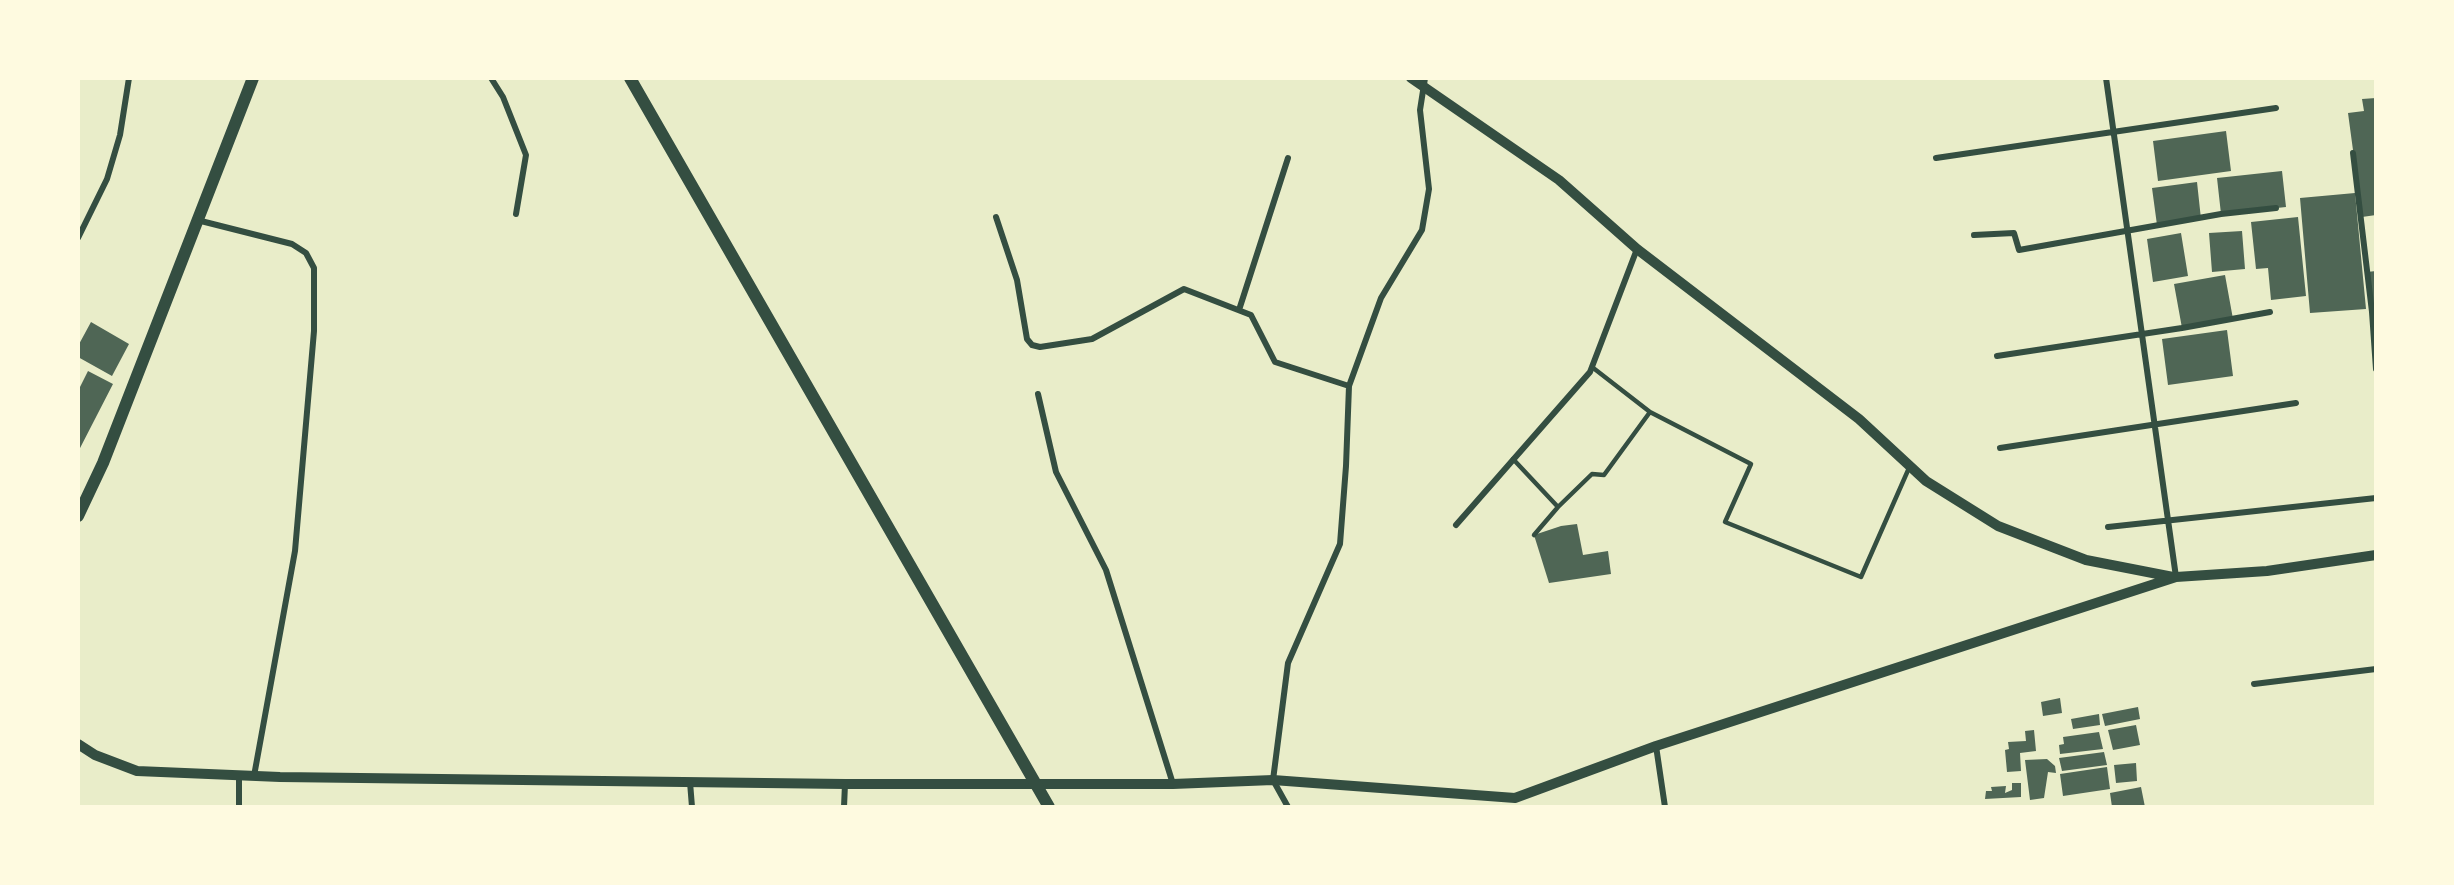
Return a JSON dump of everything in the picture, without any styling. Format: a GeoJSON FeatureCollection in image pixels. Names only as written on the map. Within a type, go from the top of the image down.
{"type":"FeatureCollection","features":[{"type":"Feature","properties":{"kind":"main road"},"geometry":{"type":"LineString","coordinates":[[78,516],[103,463],[196,219],[253,78]]}},
{"type":"Feature","properties":{"kind":"main road"},"geometry":{"type":"LineString","coordinates":[[630,78],[1049,807]]}},
{"type":"Feature","properties":{"kind":"street"},"geometry":{"type":"LineString","coordinates":[[78,238],[107,179],[120,135],[129,78]]}},
{"type":"Feature","properties":{"kind":"street"},"geometry":{"type":"LineString","coordinates":[[491,78],[503,97],[526,155],[516,214]]}},
{"type":"Feature","properties":{"kind":"street"},"geometry":{"type":"LineString","coordinates":[[1411,78],[1424,82],[1558,180],[1637,249],[1859,419],[1926,481],[1998,526],[2086,560],[2176,577]]}},
{"type":"Feature","properties":{"kind":"street"},"geometry":{"type":"LineString","coordinates":[[2106,78],[2176,577]]}},
{"type":"Feature","properties":{"kind":"street"},"geometry":{"type":"LineString","coordinates":[[1288,807],[1273,780],[1288,663],[1340,544],[1349,386],[1381,298],[1422,230],[1429,189],[1420,110],[1424,82]]}},
{"type":"Feature","properties":{"kind":"street"},"geometry":{"type":"LineString","coordinates":[[1936,158],[2276,108]]}},
{"type":"Feature","properties":{"kind":"street"},"geometry":{"type":"LineString","coordinates":[[2353,153],[2372,312],[2376,369]]}},
{"type":"Feature","properties":{"kind":"street"},"geometry":{"type":"LineString","coordinates":[[1239,310],[1288,158]]}},
{"type":"Feature","properties":{"kind":"street"},"geometry":{"type":"LineString","coordinates":[[1974,235],[2014,233],[2019,250],[2221,214],[2276,208]]}},
{"type":"Feature","properties":{"kind":"street"},"geometry":{"type":"LineString","coordinates":[[996,217],[1017,280],[1027,339],[1032,345],[1040,347],[1092,339],[1184,289],[1251,315],[1275,362],[1349,386]]}},
{"type":"Feature","properties":{"kind":"street"},"geometry":{"type":"LineString","coordinates":[[196,219],[291,244],[306,253],[314,268],[314,331],[295,551],[254,776]]}},
{"type":"Feature","properties":{"kind":"street"},"geometry":{"type":"LineString","coordinates":[[1456,525],[1592,367],[1637,249]]}},
{"type":"Feature","properties":{"kind":"street"},"geometry":{"type":"LineString","coordinates":[[1996,356],[2270,312]]}},
{"type":"Feature","properties":{"kind":"street"},"geometry":{"type":"LineString","coordinates":[[1038,394],[1056,472],[1106,570],[1173,784]]}},
{"type":"Feature","properties":{"kind":"street"},"geometry":{"type":"LineString","coordinates":[[2000,448],[2296,403]]}},
{"type":"Feature","properties":{"kind":"street"},"geometry":{"type":"LineString","coordinates":[[2108,527],[2376,498]]}},
{"type":"Feature","properties":{"kind":"street"},"geometry":{"type":"LineString","coordinates":[[78,744],[95,755],[137,771],[254,776],[845,784],[1173,784],[1273,780],[1515,798],[1656,746],[2176,577],[2267,571],[2376,555]]}},
{"type":"Feature","properties":{"kind":"street"},"geometry":{"type":"LineString","coordinates":[[2254,684],[2376,669]]}},
{"type":"Feature","properties":{"kind":"street"},"geometry":{"type":"LineString","coordinates":[[1656,746],[1665,807]]}},
{"type":"Feature","properties":{"kind":"street"},"geometry":{"type":"LineString","coordinates":[[239,775],[239,807]]}},
{"type":"Feature","properties":{"kind":"street"},"geometry":{"type":"LineString","coordinates":[[690,782],[692,807]]}},
{"type":"Feature","properties":{"kind":"street"},"geometry":{"type":"LineString","coordinates":[[844,807],[845,784]]}},
{"type":"Feature","properties":{"kind":"lane"},"geometry":{"type":"LineString","coordinates":[[1592,367],[1650,412],[1750,464],[1725,522],[1861,577],[1910,466]]}},
{"type":"Feature","properties":{"kind":"lane"},"geometry":{"type":"LineString","coordinates":[[1534,535],[1558,507],[1592,474],[1604,474],[1650,412]]}},
{"type":"Feature","properties":{"kind":"lane"},"geometry":{"type":"LineString","coordinates":[[1513,459],[1558,507]]}},
{"type":"Feature","properties":{"kind":"building"},"geometry":{"type":"Polygon","coordinates":[[[2376,98],[2376,215],[2362,217],[2348,113],[2364,111],[2362,99],[2376,98]]]}},
{"type":"Feature","properties":{"kind":"building"},"geometry":{"type":"Polygon","coordinates":[[[2226,131],[2231,171],[2158,181],[2153,141],[2226,131]]]}},
{"type":"Feature","properties":{"kind":"building"},"geometry":{"type":"Polygon","coordinates":[[[2282,171],[2286,207],[2221,214],[2217,178],[2282,171]]]}},
{"type":"Feature","properties":{"kind":"building"},"geometry":{"type":"Polygon","coordinates":[[[2197,182],[2201,219],[2157,225],[2152,188],[2197,182]]]}},
{"type":"Feature","properties":{"kind":"building"},"geometry":{"type":"Polygon","coordinates":[[[2355,193],[2366,309],[2310,313],[2300,198],[2355,193]]]}},
{"type":"Feature","properties":{"kind":"building"},"geometry":{"type":"Polygon","coordinates":[[[2298,217],[2306,296],[2271,300],[2268,268],[2256,269],[2251,222],[2298,217]]]}},
{"type":"Feature","properties":{"kind":"building"},"geometry":{"type":"Polygon","coordinates":[[[2242,231],[2245,269],[2212,272],[2209,233],[2242,231]]]}},
{"type":"Feature","properties":{"kind":"building"},"geometry":{"type":"Polygon","coordinates":[[[2181,233],[2188,276],[2153,282],[2147,239],[2181,233]]]}},
{"type":"Feature","properties":{"kind":"building"},"geometry":{"type":"Polygon","coordinates":[[[2376,271],[2376,331],[2367,272],[2376,271]]]}},
{"type":"Feature","properties":{"kind":"building"},"geometry":{"type":"Polygon","coordinates":[[[2225,275],[2233,319],[2182,328],[2174,284],[2225,275]]]}},
{"type":"Feature","properties":{"kind":"building"},"geometry":{"type":"Polygon","coordinates":[[[91,322],[129,344],[112,376],[78,357],[78,346],[91,322]]]}},
{"type":"Feature","properties":{"kind":"building"},"geometry":{"type":"Polygon","coordinates":[[[2227,330],[2233,376],[2168,385],[2162,339],[2227,330]]]}},
{"type":"Feature","properties":{"kind":"building"},"geometry":{"type":"Polygon","coordinates":[[[88,371],[113,384],[78,452],[78,391],[88,371]]]}},
{"type":"Feature","properties":{"kind":"building"},"geometry":{"type":"Polygon","coordinates":[[[1577,524],[1583,555],[1608,551],[1611,574],[1549,583],[1534,535],[1561,526],[1577,524]]]}},
{"type":"Feature","properties":{"kind":"building"},"geometry":{"type":"Polygon","coordinates":[[[2060,698],[2062,713],[2043,716],[2041,702],[2060,698]]]}},
{"type":"Feature","properties":{"kind":"building"},"geometry":{"type":"Polygon","coordinates":[[[2138,707],[2140,719],[2105,726],[2102,714],[2138,707]]]}},
{"type":"Feature","properties":{"kind":"building"},"geometry":{"type":"Polygon","coordinates":[[[2099,714],[2100,725],[2073,729],[2071,719],[2099,714]]]}},
{"type":"Feature","properties":{"kind":"building"},"geometry":{"type":"Polygon","coordinates":[[[2136,725],[2140,745],[2113,750],[2108,730],[2136,725]]]}},
{"type":"Feature","properties":{"kind":"building"},"geometry":{"type":"Polygon","coordinates":[[[2034,730],[2036,751],[2020,753],[2021,771],[2007,772],[2005,750],[2009,749],[2008,742],[2026,741],[2025,731],[2034,730]]]}},
{"type":"Feature","properties":{"kind":"building"},"geometry":{"type":"Polygon","coordinates":[[[2099,732],[2103,749],[2060,754],[2059,745],[2064,744],[2063,737],[2099,732]]]}},
{"type":"Feature","properties":{"kind":"building"},"geometry":{"type":"Polygon","coordinates":[[[2104,752],[2107,765],[2062,771],[2059,758],[2104,752]]]}},
{"type":"Feature","properties":{"kind":"building"},"geometry":{"type":"Polygon","coordinates":[[[2047,759],[2055,766],[2056,773],[2048,772],[2044,798],[2030,800],[2025,760],[2047,759]]]}},
{"type":"Feature","properties":{"kind":"building"},"geometry":{"type":"Polygon","coordinates":[[[2136,763],[2137,781],[2116,783],[2114,765],[2136,763]]]}},
{"type":"Feature","properties":{"kind":"building"},"geometry":{"type":"Polygon","coordinates":[[[2107,767],[2110,789],[2063,796],[2060,774],[2107,767]]]}},
{"type":"Feature","properties":{"kind":"building"},"geometry":{"type":"Polygon","coordinates":[[[2012,783],[2021,783],[2021,797],[1985,799],[1986,791],[1992,791],[1991,787],[2006,786],[2005,793],[2012,790],[2012,783]]]}},
{"type":"Feature","properties":{"kind":"building"},"geometry":{"type":"Polygon","coordinates":[[[2141,787],[2145,807],[2112,807],[2110,793],[2141,787]]]}}]}
